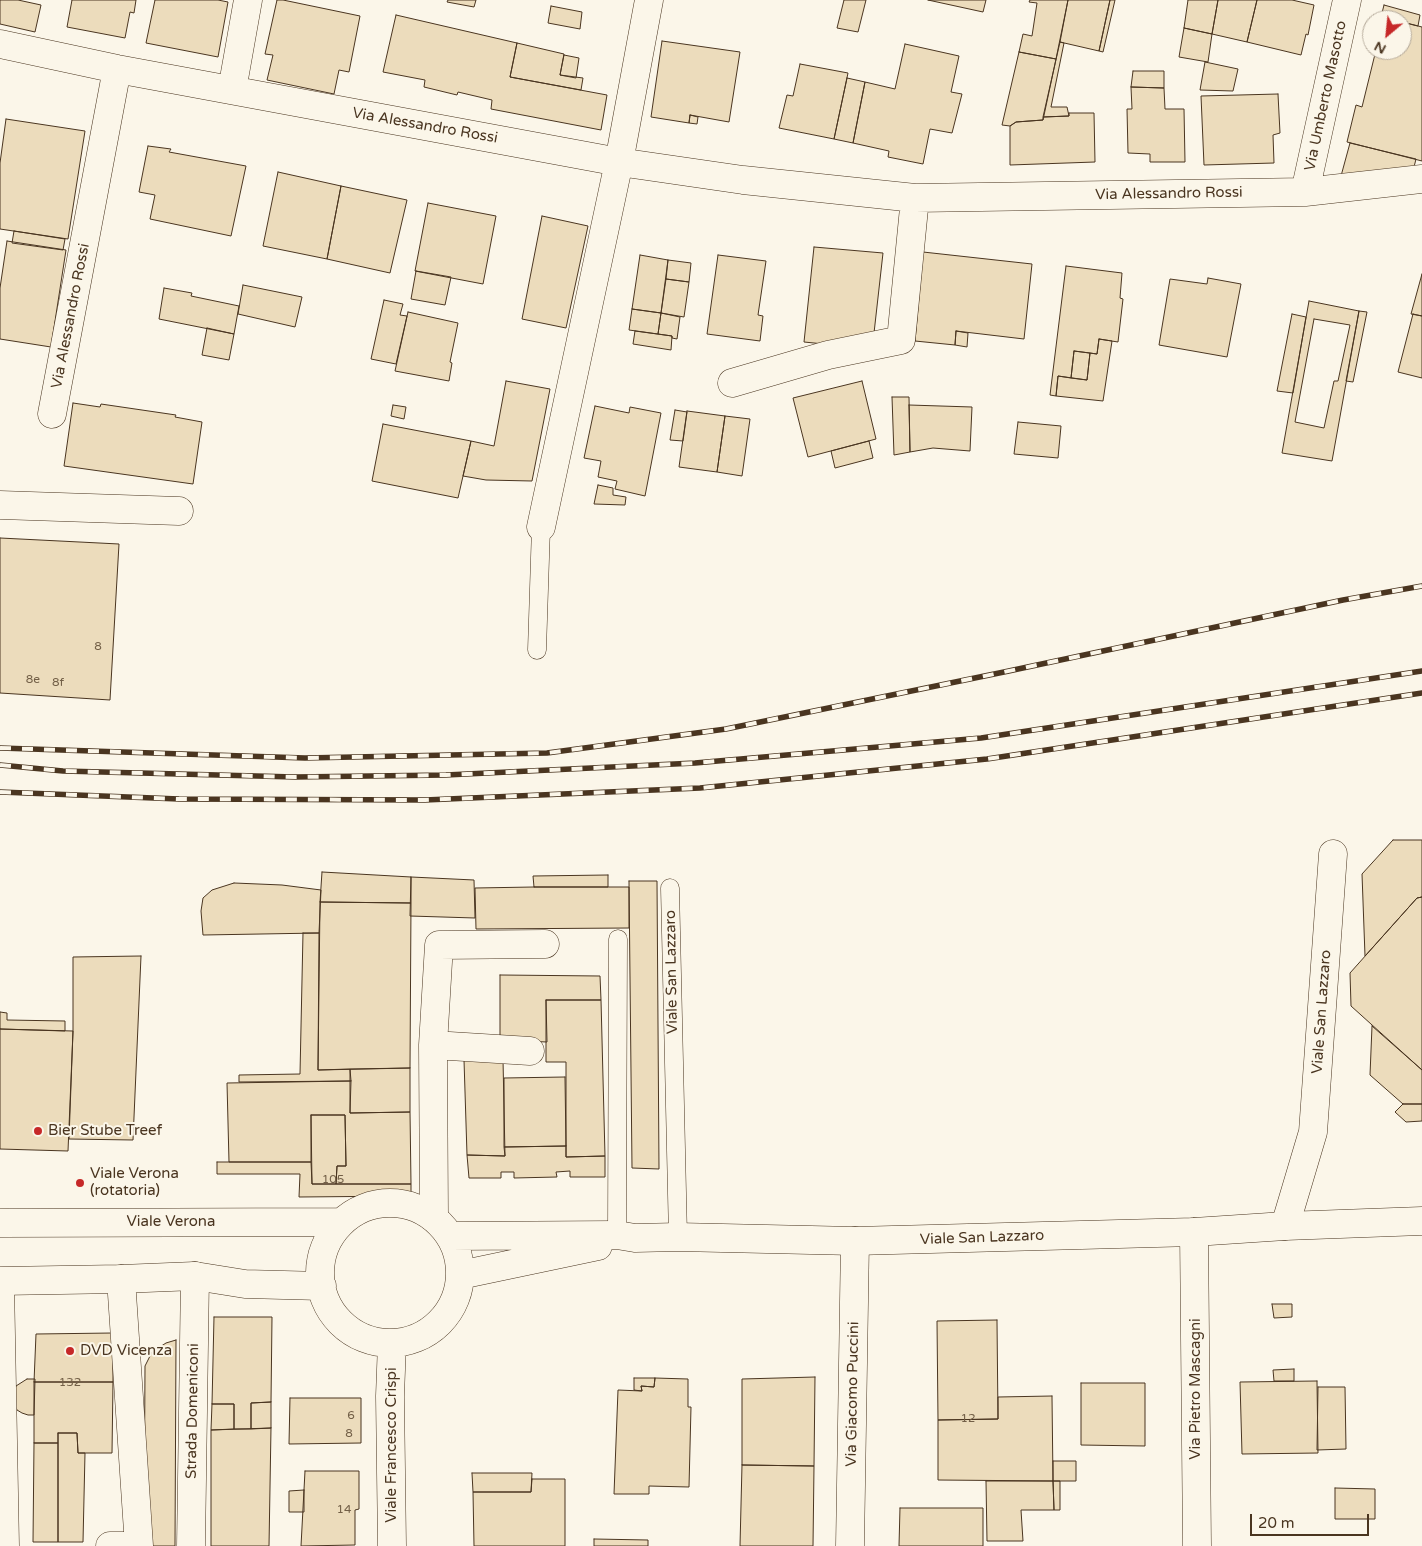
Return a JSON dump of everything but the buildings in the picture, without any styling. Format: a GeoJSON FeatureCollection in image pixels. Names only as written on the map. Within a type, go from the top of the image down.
{"type":"FeatureCollection","features":[{"type":"Feature","properties":{"kind":"street"},"geometry":{"type":"LineString","coordinates":[[232,90],[248,0]]}},
{"type":"Feature","properties":{"kind":"street"},"geometry":{"type":"LineString","coordinates":[[541,527],[619,162],[649,0]]}},
{"type":"Feature","properties":{"kind":"street","name":"Via Umberto Masotto"},"geometry":{"type":"LineString","coordinates":[[1305,192],[1347,0]]}},
{"type":"Feature","properties":{"kind":"street","name":"Via Alessandro Rossi"},"geometry":{"type":"LineString","coordinates":[[0,44],[117,70],[619,162],[743,180],[915,198],[1305,192],[1422,179]]}},
{"type":"Feature","properties":{"kind":"street","name":"Via Alessandro Rossi"},"geometry":{"type":"LineString","coordinates":[[52,414],[117,70]]}},
{"type":"Feature","properties":{"kind":"street"},"geometry":{"type":"LineString","coordinates":[[732,383],[828,355],[901,340],[915,198]]}},
{"type":"Feature","properties":{"kind":"street"},"geometry":{"type":"LineString","coordinates":[[0,505],[179,511]]}},
{"type":"Feature","properties":{"kind":"street","name":"Viale San Lazzaro"},"geometry":{"type":"LineString","coordinates":[[1285,1226],[1313,1132],[1333,854]]}},
{"type":"Feature","properties":{"kind":"street"},"geometry":{"type":"LineString","coordinates":[[442,1227],[433,1045],[439,944],[545,944]]}},
{"type":"Feature","properties":{"kind":"street"},"geometry":{"type":"LineString","coordinates":[[433,1045],[530,1051]]}},
{"type":"Feature","properties":{"kind":"street"},"geometry":{"type":"LineString","coordinates":[[398,1203],[417,1208],[442,1227],[456,1248],[459,1260],[459,1289],[454,1303],[446,1316],[434,1328],[407,1342],[392,1343],[363,1338],[342,1324],[328,1304],[320,1276],[323,1255],[330,1238],[342,1222],[364,1208],[380,1204],[398,1203]]}},
{"type":"Feature","properties":{"kind":"street","name":"Viale San Lazzaro"},"geometry":{"type":"LineString","coordinates":[[442,1227],[626,1236],[855,1241],[1194,1232],[1285,1226],[1422,1221]]}},
{"type":"Feature","properties":{"kind":"street","name":"Viale Verona"},"geometry":{"type":"LineString","coordinates":[[0,1223],[342,1222]]}},
{"type":"Feature","properties":{"kind":"street","name":"Via Pietro Mascagni"},"geometry":{"type":"LineString","coordinates":[[1194,1232],[1197,1546]]}},
{"type":"Feature","properties":{"kind":"street","name":"Viale San Lazzaro"},"geometry":{"type":"LineString","coordinates":[[460,1275],[547,1258],[626,1236]]}},
{"type":"Feature","properties":{"kind":"street","name":"Via Giacomo Puccini"},"geometry":{"type":"LineString","coordinates":[[850,1546],[855,1241]]}},
{"type":"Feature","properties":{"kind":"street"},"geometry":{"type":"LineString","coordinates":[[5,1546],[0,1283],[196,1276],[245,1284],[322,1286]]}},
{"type":"Feature","properties":{"kind":"street","name":"Strada Domeniconi"},"geometry":{"type":"LineString","coordinates":[[191,1546],[196,1276]]}},
{"type":"Feature","properties":{"kind":"street"},"geometry":{"type":"LineString","coordinates":[[110,1546],[139,1546],[121,1279]]}},
{"type":"Feature","properties":{"kind":"street","name":"Viale Francesco Crispi"},"geometry":{"type":"LineString","coordinates":[[392,1343],[390,1396],[392,1546]]}},
{"type":"Feature","properties":{"kind":"lane"},"geometry":{"type":"LineString","coordinates":[[537,650],[541,527]]}},
{"type":"Feature","properties":{"kind":"lane","name":"Viale San Lazzaro"},"geometry":{"type":"LineString","coordinates":[[670,888],[678,1237]]}},
{"type":"Feature","properties":{"kind":"lane"},"geometry":{"type":"LineString","coordinates":[[618,938],[626,1236]]}},
{"type":"Feature","properties":{"kind":"railway"},"geometry":{"type":"LineString","coordinates":[[0,748],[305,758],[547,753],[726,729],[1343,600],[1422,586]]}},
{"type":"Feature","properties":{"kind":"railway"},"geometry":{"type":"LineString","coordinates":[[0,765],[63,771],[295,777],[446,775],[695,763],[981,738],[1422,671]]}},
{"type":"Feature","properties":{"kind":"railway"},"geometry":{"type":"LineString","coordinates":[[0,792],[179,799],[425,800],[700,788],[987,759],[1422,693]]}},
{"type":"Feature","properties":{"kind":"place","name":"Bier Stube Treef"},"geometry":{"type":"Point","coordinates":[38,1131]}},
{"type":"Feature","properties":{"kind":"place","name":"Viale Verona (rotatoria)"},"geometry":{"type":"Point","coordinates":[80,1183]}},
{"type":"Feature","properties":{"kind":"place","name":"DVD Vicenza"},"geometry":{"type":"Point","coordinates":[70,1351]}}]}
